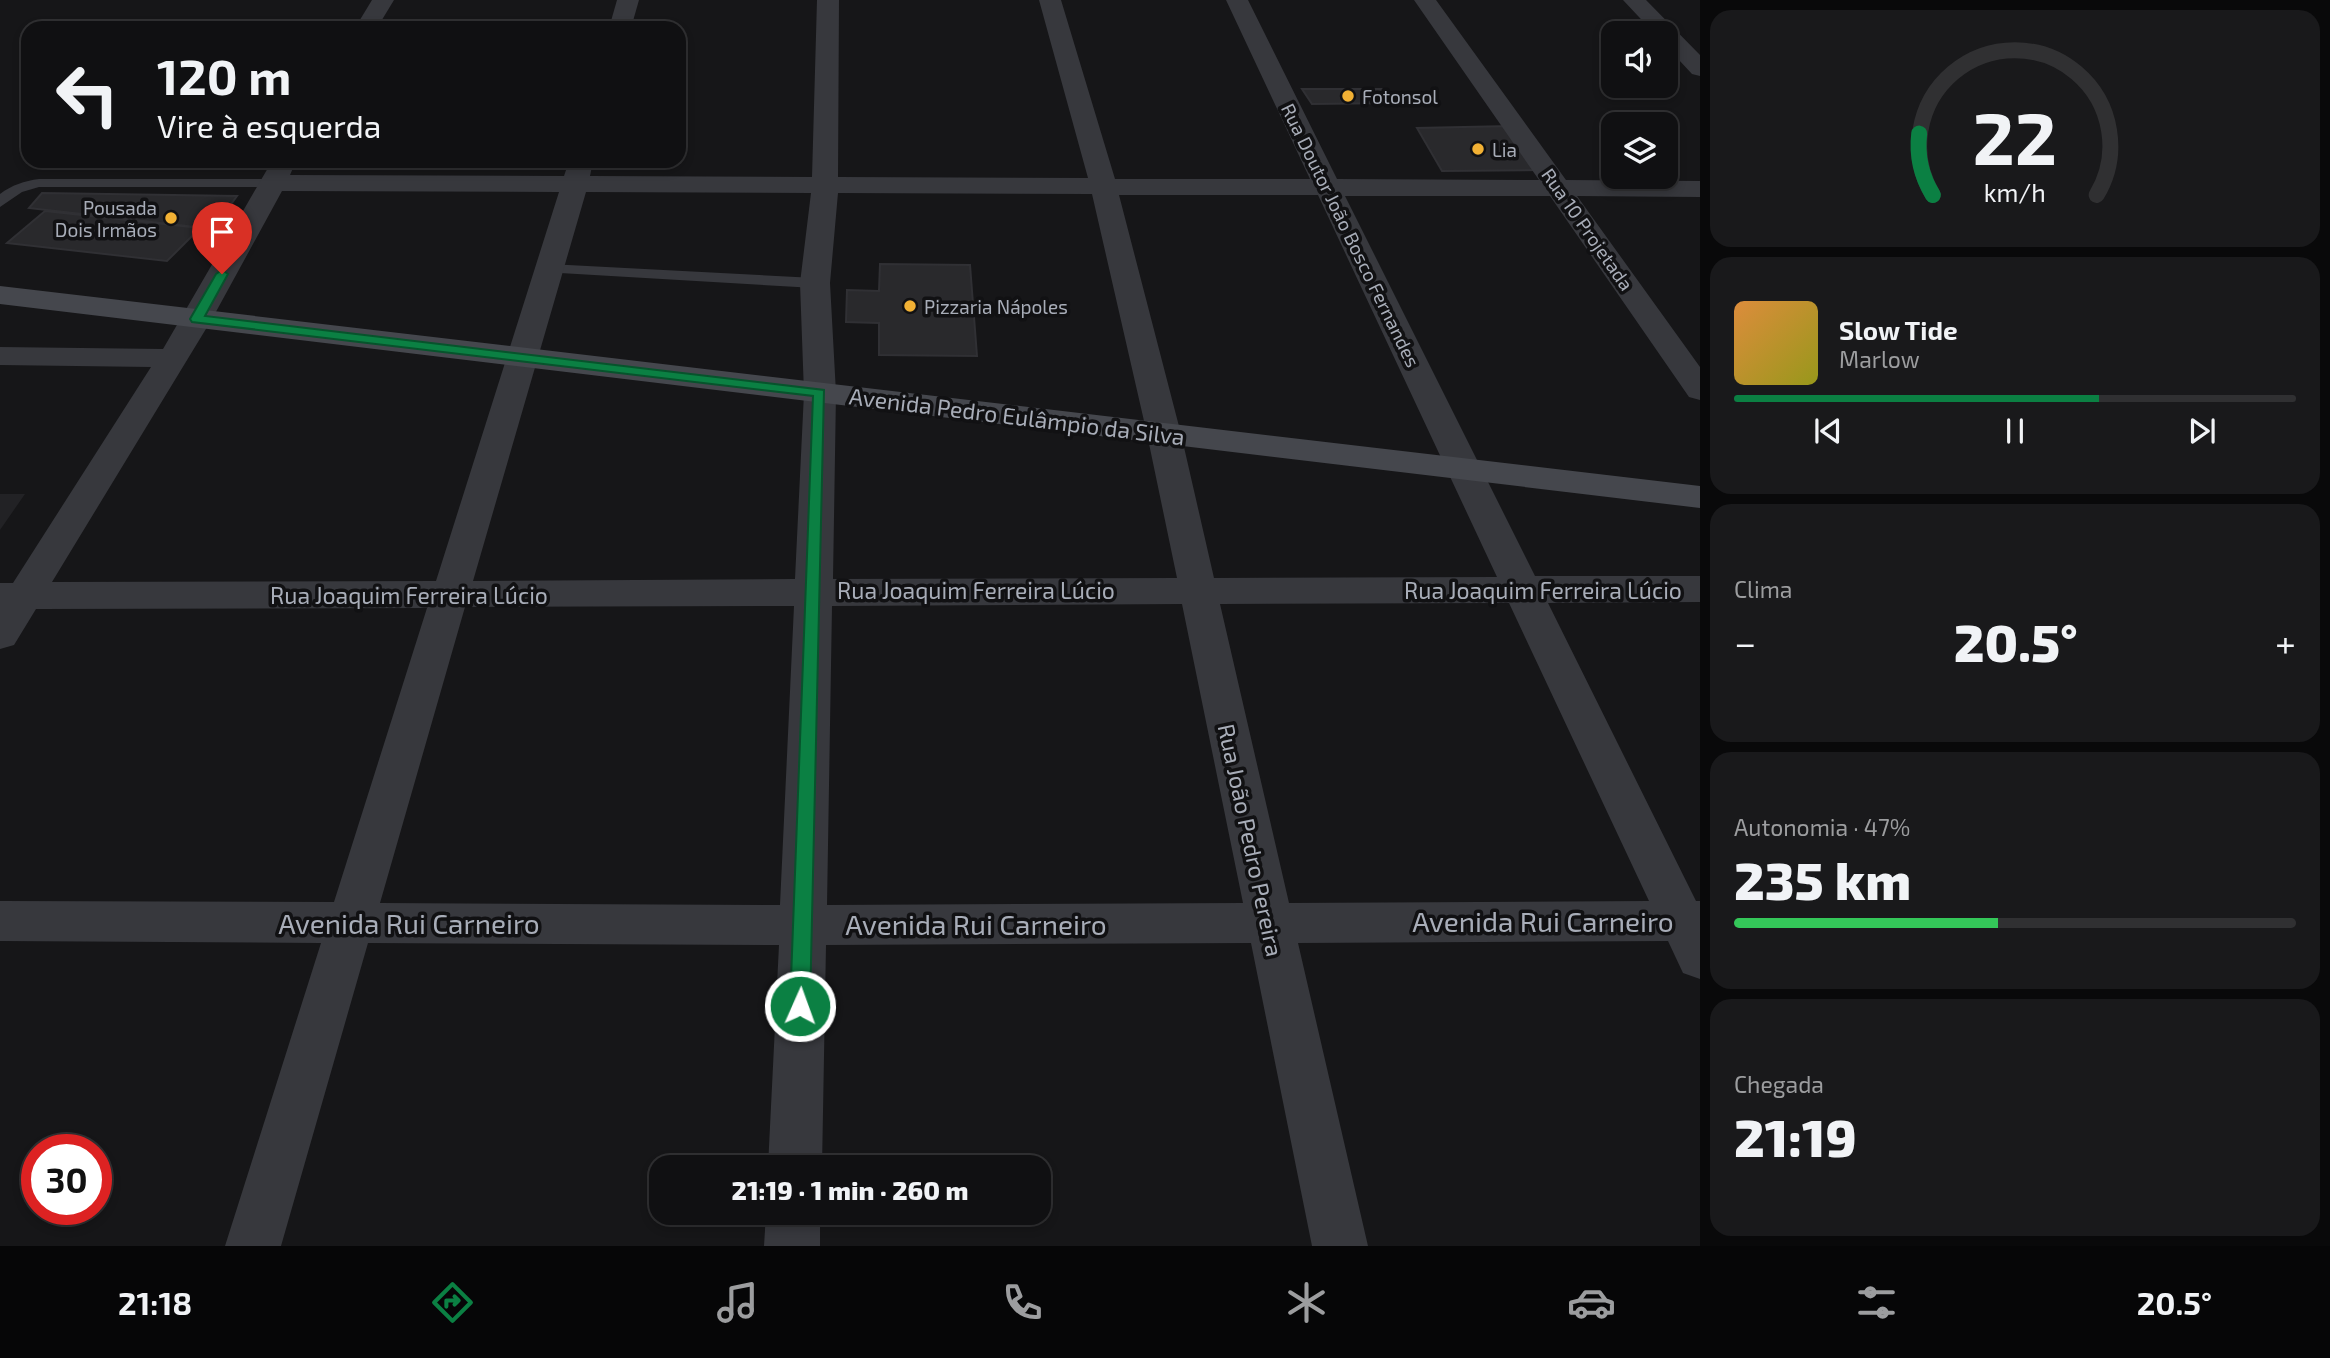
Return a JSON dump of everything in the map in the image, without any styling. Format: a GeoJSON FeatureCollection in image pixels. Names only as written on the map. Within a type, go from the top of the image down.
{"type":"FeatureCollection","features":[{"type":"Feature","properties":{"kind":"main road","name":"Avenida Pedro Eulâmpio da Silva"},"geometry":{"type":"LineString","coordinates":[[0,295],[1700,497]]}},
{"type":"Feature","properties":{"kind":"street"},"geometry":{"type":"LineString","coordinates":[[370,21],[383,0]]}},
{"type":"Feature","properties":{"kind":"street"},"geometry":{"type":"LineString","coordinates":[[622,21],[628,0]]}},
{"type":"Feature","properties":{"kind":"street"},"geometry":{"type":"LineString","coordinates":[[795,1155],[820,393],[815,283],[825,186],[828,0]]}},
{"type":"Feature","properties":{"kind":"street","name":"Rua João Pedro Pereira"},"geometry":{"type":"LineString","coordinates":[[1051,0],[1104,187],[1164,434],[1340,1246]]}},
{"type":"Feature","properties":{"kind":"street","name":"Rua Doutor João Bosco Fernandes"},"geometry":{"type":"LineString","coordinates":[[1237,0],[1466,469],[1522,591],[1694,934]]}},
{"type":"Feature","properties":{"kind":"street","name":"Rua 10 Projetada"},"geometry":{"type":"LineString","coordinates":[[1424,0],[1700,390]]}},
{"type":"Feature","properties":{"kind":"street"},"geometry":{"type":"LineString","coordinates":[[1634,0],[1654,21]]}},
{"type":"Feature","properties":{"kind":"street"},"geometry":{"type":"LineString","coordinates":[[1678,46],[1700,69]]}},
{"type":"Feature","properties":{"kind":"street"},"geometry":{"type":"LineString","coordinates":[[0,635],[12,596],[197,319],[279,172],[578,173],[825,186],[1700,190]]}},
{"type":"Feature","properties":{"kind":"street"},"geometry":{"type":"LineString","coordinates":[[253,1246],[578,173]]}},
{"type":"Feature","properties":{"kind":"street"},"geometry":{"type":"LineString","coordinates":[[0,356],[172,358]]}},
{"type":"Feature","properties":{"kind":"street","name":"Rua Joaquim Ferreira Lúcio"},"geometry":{"type":"LineString","coordinates":[[12,596],[1700,589]]}},
{"type":"Feature","properties":{"kind":"street","name":"Avenida Rui Carneiro"},"geometry":{"type":"LineString","coordinates":[[0,921],[802,925],[1268,921],[1694,934]]}},
{"type":"Feature","properties":{"kind":"street"},"geometry":{"type":"LineString","coordinates":[[792,1246],[793,1225]]}},
{"type":"Feature","properties":{"kind":"lane"},"geometry":{"type":"LineString","coordinates":[[0,203],[9,192],[23,185],[39,183],[279,172]]}},
{"type":"Feature","properties":{"kind":"lane"},"geometry":{"type":"LineString","coordinates":[[549,269],[815,283]]}},
{"type":"Feature","properties":{"kind":"shaded area"},"geometry":{"type":"Polygon","coordinates":[[[0,494],[25,494],[0,530],[0,494]]]}},
{"type":"Feature","properties":{"kind":"building","name":"Fotonsol"},"geometry":{"type":"Polygon","coordinates":[[[1302,89],[1385,89],[1394,103],[1312,104],[1302,89]]]}},
{"type":"Feature","properties":{"kind":"building","name":"Lia"},"geometry":{"type":"Polygon","coordinates":[[[1511,126],[1541,170],[1442,171],[1417,128],[1511,126]]]}},
{"type":"Feature","properties":{"kind":"building","name":"Pousada Dois Irmãos"},"geometry":{"type":"Polygon","coordinates":[[[42,193],[237,196],[213,229],[29,208],[42,193]]]}},
{"type":"Feature","properties":{"kind":"building"},"geometry":{"type":"Polygon","coordinates":[[[45,211],[200,228],[167,261],[7,243],[45,211]]]}},
{"type":"Feature","properties":{"kind":"building","name":"Pizzaria Nápoles"},"geometry":{"type":"Polygon","coordinates":[[[880,264],[970,265],[977,356],[879,355],[879,323],[846,322],[847,290],[879,291],[880,264]]]}},
{"type":"Feature","properties":{"kind":"place","name":"Fotonsol"},"geometry":{"type":"Point","coordinates":[1348,96]}},
{"type":"Feature","properties":{"kind":"place","name":"Lia"},"geometry":{"type":"Point","coordinates":[1478,149]}},
{"type":"Feature","properties":{"kind":"place","name":"Pousada Dois Irmãos"},"geometry":{"type":"Point","coordinates":[171,218]}},
{"type":"Feature","properties":{"kind":"place","name":"Pizzaria Nápoles"},"geometry":{"type":"Point","coordinates":[910,306]}},
{"type":"Feature","properties":{"kind":"route"},"geometry":{"type":"LineString","coordinates":[[222,274],[197,319],[820,393],[800,1006]]}}]}
